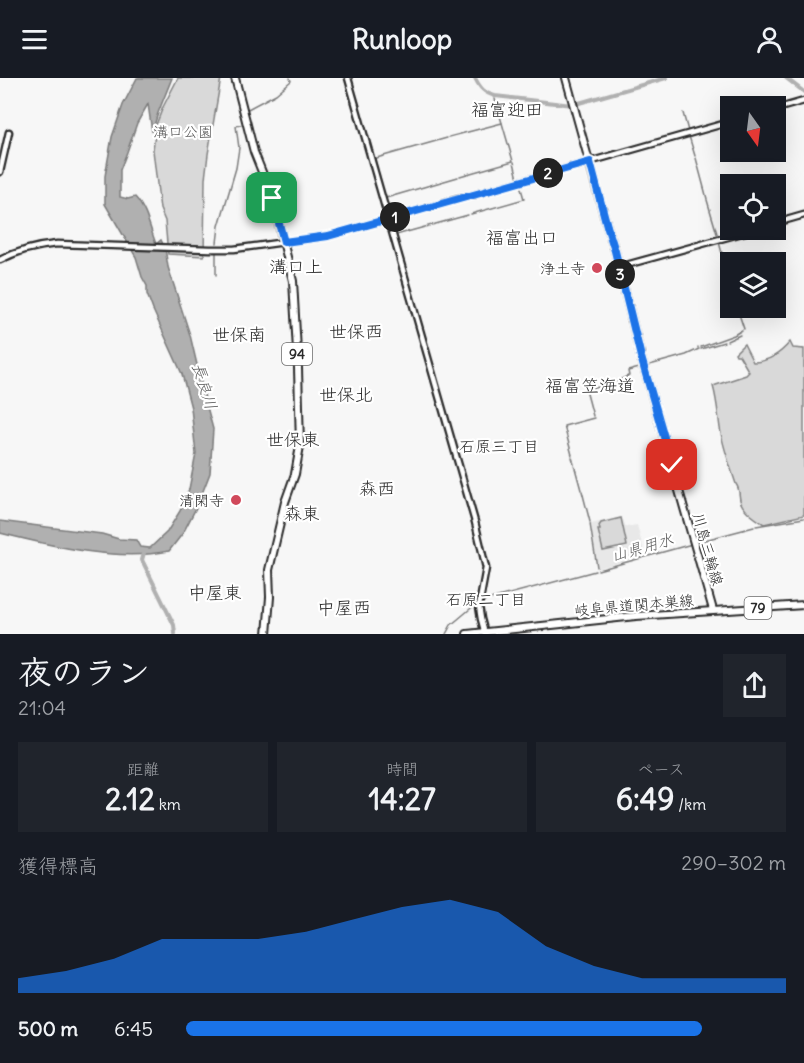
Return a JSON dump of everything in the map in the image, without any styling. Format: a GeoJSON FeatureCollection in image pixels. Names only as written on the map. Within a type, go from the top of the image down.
{"type":"FeatureCollection","features":[{"type":"Feature","properties":{"kind":"main road","name":"94"},"geometry":{"type":"LineString","coordinates":[[235,78],[254,152],[272,198],[293,281],[300,441],[295,474],[285,502],[268,570],[270,597],[267,634]]}},
{"type":"Feature","properties":{"kind":"main road","name":"川島三輪線"},"geometry":{"type":"LineString","coordinates":[[566,78],[615,251],[641,357],[713,610]]}},
{"type":"Feature","properties":{"kind":"main road","name":"岐阜県道関本巣線"},"geometry":{"type":"LineString","coordinates":[[467,634],[636,615],[804,606]]}},
{"type":"Feature","properties":{"kind":"street"},"geometry":{"type":"LineString","coordinates":[[348,78],[486,566],[479,606],[485,633]]}},
{"type":"Feature","properties":{"kind":"street"},"geometry":{"type":"LineString","coordinates":[[786,106],[804,101]]}},
{"type":"Feature","properties":{"kind":"street"},"geometry":{"type":"LineString","coordinates":[[0,260],[19,251],[57,244],[234,249],[328,236],[720,125]]}},
{"type":"Feature","properties":{"kind":"street"},"geometry":{"type":"LineString","coordinates":[[0,172],[9,132]]}},
{"type":"Feature","properties":{"kind":"street"},"geometry":{"type":"LineString","coordinates":[[786,220],[804,215]]}},
{"type":"Feature","properties":{"kind":"street"},"geometry":{"type":"LineString","coordinates":[[619,267],[720,239]]}},
{"type":"Feature","properties":{"kind":"shaded area"},"geometry":{"type":"Polygon","coordinates":[[[137,78],[172,78],[152,132],[148,104],[137,123],[120,170],[120,197],[128,199],[135,197],[145,214],[156,244],[161,240],[165,248],[168,267],[190,335],[213,429],[210,473],[183,533],[169,551],[128,555],[84,551],[0,533],[0,521],[136,540],[140,547],[150,548],[167,532],[180,511],[189,489],[196,454],[191,408],[182,374],[153,310],[136,257],[105,204],[105,176],[112,137],[123,105],[137,78]]]}},
{"type":"Feature","properties":{"kind":"shaded area"},"geometry":{"type":"Polygon","coordinates":[[[622,517],[626,527],[637,525],[645,556],[599,568],[591,524],[622,517]]]}},
{"type":"Feature","properties":{"kind":"green space","name":"溝口公園"},"geometry":{"type":"Polygon","coordinates":[[[178,78],[221,78],[205,179],[204,256],[168,254],[165,221],[160,209],[153,150],[156,125],[178,78]]]}},
{"type":"Feature","properties":{"kind":"green space"},"geometry":{"type":"Polygon","coordinates":[[[790,342],[793,348],[804,349],[804,515],[764,524],[754,518],[740,501],[723,442],[713,386],[749,372],[739,355],[735,353],[744,344],[753,362],[764,361],[774,356],[790,342]]]}},
{"type":"Feature","properties":{"kind":"green space"},"geometry":{"type":"Polygon","coordinates":[[[621,518],[627,546],[603,551],[599,526],[601,523],[621,518]]]}},
{"type":"Feature","properties":{"kind":"waterway"},"geometry":{"type":"LineString","coordinates":[[246,110],[276,94],[291,81],[290,78]]}},
{"type":"Feature","properties":{"kind":"waterway"},"geometry":{"type":"LineString","coordinates":[[475,78],[483,90],[495,96],[572,105],[666,78]]}},
{"type":"Feature","properties":{"kind":"waterway"},"geometry":{"type":"LineString","coordinates":[[786,78],[804,92]]}},
{"type":"Feature","properties":{"kind":"waterway"},"geometry":{"type":"LineString","coordinates":[[449,137],[502,123],[495,99]]}},
{"type":"Feature","properties":{"kind":"waterway","name":"山県用水"},"geometry":{"type":"LineString","coordinates":[[683,113],[688,131]]}},
{"type":"Feature","properties":{"kind":"waterway"},"geometry":{"type":"LineString","coordinates":[[460,176],[513,161],[502,123]]}},
{"type":"Feature","properties":{"kind":"waterway"},"geometry":{"type":"LineString","coordinates":[[217,243],[219,226],[236,168],[239,148],[236,126],[245,124]]}},
{"type":"Feature","properties":{"kind":"waterway","name":"山県用水"},"geometry":{"type":"LineString","coordinates":[[689,136],[695,156]]}},
{"type":"Feature","properties":{"kind":"waterway"},"geometry":{"type":"LineString","coordinates":[[373,159],[447,138]]}},
{"type":"Feature","properties":{"kind":"waterway","name":"山県用水"},"geometry":{"type":"LineString","coordinates":[[696,158],[707,199]]}},
{"type":"Feature","properties":{"kind":"waterway"},"geometry":{"type":"LineString","coordinates":[[514,162],[518,179]]}},
{"type":"Feature","properties":{"kind":"waterway"},"geometry":{"type":"LineString","coordinates":[[386,198],[458,177]]}},
{"type":"Feature","properties":{"kind":"waterway"},"geometry":{"type":"LineString","coordinates":[[471,214],[524,199],[520,185]]}},
{"type":"Feature","properties":{"kind":"waterway","name":"山県用水"},"geometry":{"type":"LineString","coordinates":[[707,200],[718,237]]}},
{"type":"Feature","properties":{"kind":"waterway"},"geometry":{"type":"LineString","coordinates":[[396,235],[468,215]]}},
{"type":"Feature","properties":{"kind":"waterway","name":"山県用水"},"geometry":{"type":"LineString","coordinates":[[719,242],[722,252]]}},
{"type":"Feature","properties":{"kind":"waterway"},"geometry":{"type":"LineString","coordinates":[[216,253],[216,275]]}},
{"type":"Feature","properties":{"kind":"waterway","name":"山県用水"},"geometry":{"type":"LineString","coordinates":[[740,318],[744,329]]}},
{"type":"Feature","properties":{"kind":"waterway","name":"山県用水"},"geometry":{"type":"LineString","coordinates":[[701,347],[742,330]]}},
{"type":"Feature","properties":{"kind":"waterway","name":"山県用水"},"geometry":{"type":"LineString","coordinates":[[727,341],[740,335]]}},
{"type":"Feature","properties":{"kind":"waterway","name":"山県用水"},"geometry":{"type":"LineString","coordinates":[[701,349],[724,342]]}},
{"type":"Feature","properties":{"kind":"waterway","name":"山県用水"},"geometry":{"type":"LineString","coordinates":[[646,366],[699,349]]}},
{"type":"Feature","properties":{"kind":"waterway","name":"山県用水"},"geometry":{"type":"LineString","coordinates":[[629,376],[628,371],[643,367]]}},
{"type":"Feature","properties":{"kind":"waterway","name":"山県用水"},"geometry":{"type":"LineString","coordinates":[[588,390],[628,376]]}},
{"type":"Feature","properties":{"kind":"waterway","name":"山県用水"},"geometry":{"type":"LineString","coordinates":[[586,390],[593,416]]}},
{"type":"Feature","properties":{"kind":"waterway","name":"山県用水"},"geometry":{"type":"LineString","coordinates":[[572,455],[564,426],[594,418]]}},
{"type":"Feature","properties":{"kind":"waterway","name":"山県用水"},"geometry":{"type":"LineString","coordinates":[[572,457],[581,490]]}},
{"type":"Feature","properties":{"kind":"waterway","name":"山県用水"},"geometry":{"type":"LineString","coordinates":[[582,491],[590,522]]}},
{"type":"Feature","properties":{"kind":"waterway","name":"山県用水"},"geometry":{"type":"LineString","coordinates":[[756,526],[804,518]]}},
{"type":"Feature","properties":{"kind":"waterway","name":"山県用水"},"geometry":{"type":"LineString","coordinates":[[590,524],[597,567]]}},
{"type":"Feature","properties":{"kind":"waterway","name":"山県用水"},"geometry":{"type":"LineString","coordinates":[[697,542],[754,527]]}},
{"type":"Feature","properties":{"kind":"waterway","name":"山県用水"},"geometry":{"type":"LineString","coordinates":[[598,570],[692,544]]}},
{"type":"Feature","properties":{"kind":"waterway"},"geometry":{"type":"LineString","coordinates":[[144,553],[142,560],[174,625],[175,634]]}},
{"type":"Feature","properties":{"kind":"waterway","name":"山県用水"},"geometry":{"type":"LineString","coordinates":[[483,601],[595,571]]}},
{"type":"Feature","properties":{"kind":"waterway","name":"山県用水"},"geometry":{"type":"LineString","coordinates":[[446,634],[451,625],[476,604]]}},
{"type":"Feature","properties":{"kind":"place","name":"浄土寺"},"geometry":{"type":"Point","coordinates":[597,268]}},
{"type":"Feature","properties":{"kind":"place","name":"清閑寺"},"geometry":{"type":"Point","coordinates":[236,500]}},
{"type":"Feature","properties":{"kind":"district","name":"福富迎田"},"geometry":{"type":"Point","coordinates":[507,109]}},
{"type":"Feature","properties":{"kind":"district","name":"福富出口"},"geometry":{"type":"Point","coordinates":[522,237]}},
{"type":"Feature","properties":{"kind":"district","name":"溝口上"},"geometry":{"type":"Point","coordinates":[296,266]}},
{"type":"Feature","properties":{"kind":"district","name":"世保西"},"geometry":{"type":"Point","coordinates":[356,331]}},
{"type":"Feature","properties":{"kind":"district","name":"世保南"},"geometry":{"type":"Point","coordinates":[239,334]}},
{"type":"Feature","properties":{"kind":"district","name":"福富笠海道"},"geometry":{"type":"Point","coordinates":[590,385]}},
{"type":"Feature","properties":{"kind":"district","name":"世保北"},"geometry":{"type":"Point","coordinates":[346,394]}},
{"type":"Feature","properties":{"kind":"district","name":"世保東"},"geometry":{"type":"Point","coordinates":[293,439]}},
{"type":"Feature","properties":{"kind":"district","name":"石原三丁目"},"geometry":{"type":"Point","coordinates":[499,446]}},
{"type":"Feature","properties":{"kind":"district","name":"森西"},"geometry":{"type":"Point","coordinates":[377,488]}},
{"type":"Feature","properties":{"kind":"district","name":"森東"},"geometry":{"type":"Point","coordinates":[302,513]}},
{"type":"Feature","properties":{"kind":"district","name":"中屋東"},"geometry":{"type":"Point","coordinates":[215,592]}},
{"type":"Feature","properties":{"kind":"district","name":"石原二丁目"},"geometry":{"type":"Point","coordinates":[486,599]}},
{"type":"Feature","properties":{"kind":"district","name":"中屋西"},"geometry":{"type":"Point","coordinates":[344,607]}},
{"type":"Feature","properties":{"kind":"route"},"geometry":{"type":"LineString","coordinates":[[272,198],[284,242],[328,236],[590,162],[672,465]]}},
{"type":"Feature","properties":{"kind":"water label","name":"長良川"},"geometry":{"type":"Point","coordinates":[205,386]}}]}
